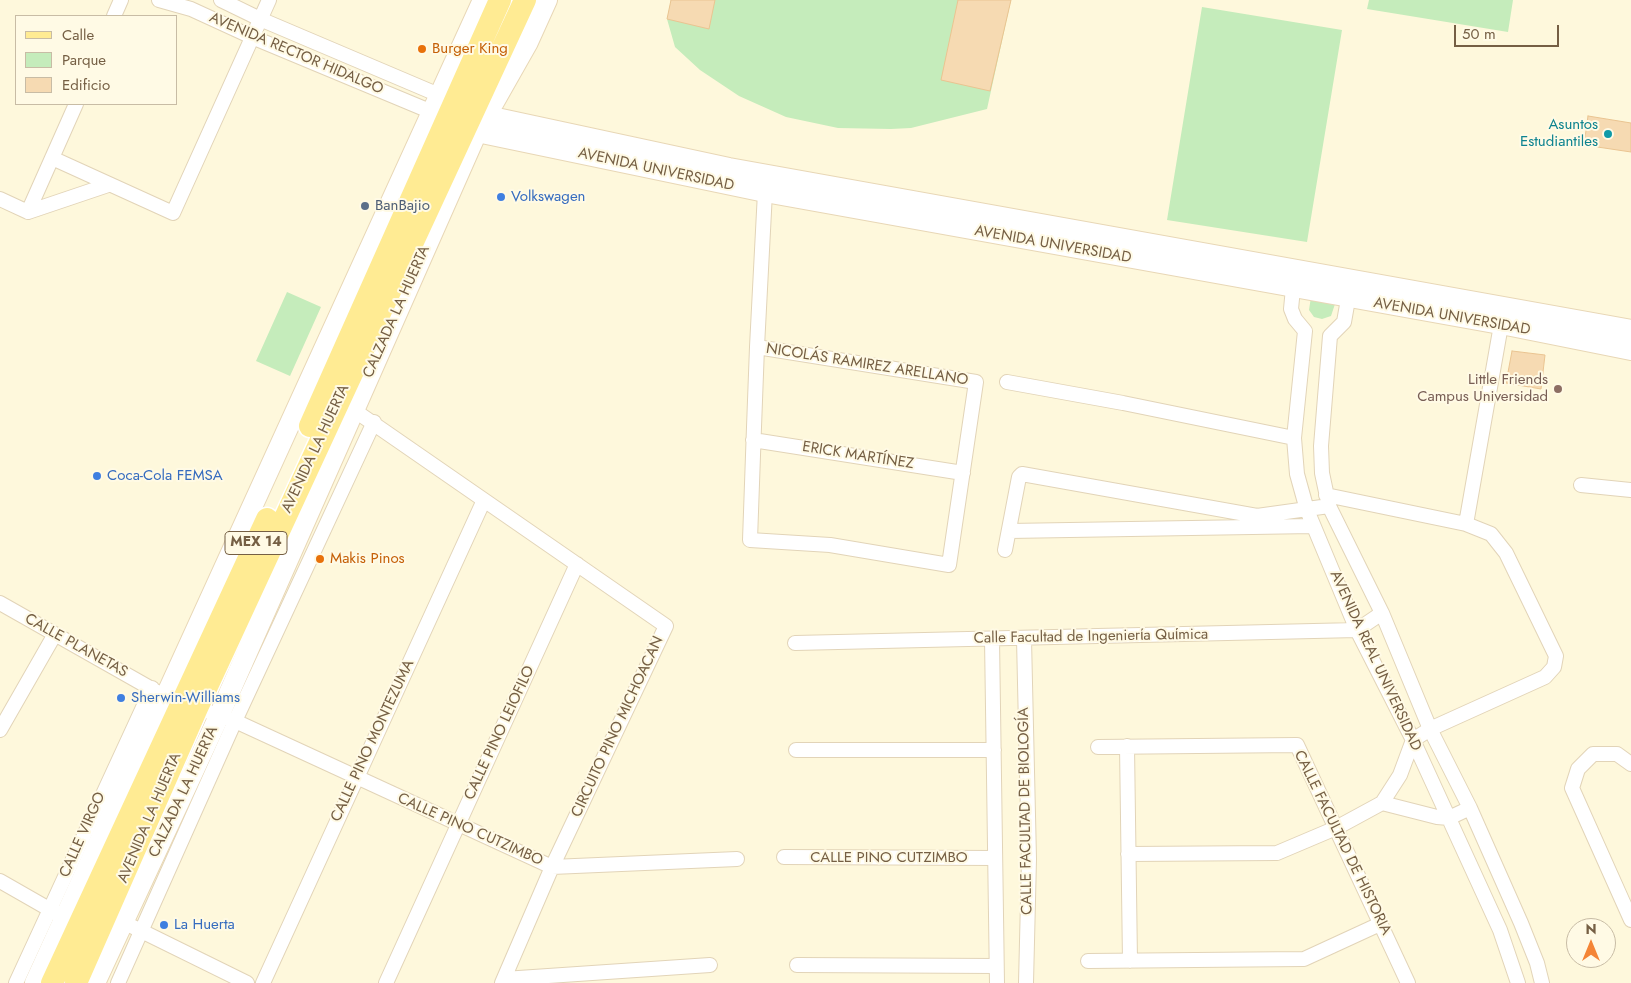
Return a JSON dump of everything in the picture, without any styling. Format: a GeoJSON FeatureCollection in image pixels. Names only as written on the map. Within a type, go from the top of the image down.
{"type":"FeatureCollection","features":[{"type":"Feature","properties":{"kind":"main road","name":"AVENIDA LA HUERTA"},"geometry":{"type":"LineString","coordinates":[[76,983],[115,918],[174,699],[346,405],[460,114],[500,0]]}},
{"type":"Feature","properties":{"kind":"main road","name":"AVENIDA LA HUERTA"},"geometry":{"type":"LineString","coordinates":[[52,983],[64,918],[313,418],[460,114],[525,0]]}},
{"type":"Feature","properties":{"kind":"street"},"geometry":{"type":"LineString","coordinates":[[114,15],[122,0]]}},
{"type":"Feature","properties":{"kind":"street","name":"AVENIDA RECTOR HIDALGO"},"geometry":{"type":"LineString","coordinates":[[158,0],[191,9],[346,77],[460,114]]}},
{"type":"Feature","properties":{"kind":"street","name":"AVENIDA RECTOR HIDALGO"},"geometry":{"type":"LineString","coordinates":[[220,0],[354,60],[460,114]]}},
{"type":"Feature","properties":{"kind":"street"},"geometry":{"type":"LineString","coordinates":[[52,158],[172,213],[269,0]]}},
{"type":"Feature","properties":{"kind":"street"},"geometry":{"type":"LineString","coordinates":[[460,114],[483,0]]}},
{"type":"Feature","properties":{"kind":"street"},"geometry":{"type":"LineString","coordinates":[[460,114],[528,42],[547,0]]}},
{"type":"Feature","properties":{"kind":"street"},"geometry":{"type":"LineString","coordinates":[[346,77],[354,60]]}},
{"type":"Feature","properties":{"kind":"street"},"geometry":{"type":"LineString","coordinates":[[28,212],[76,105]]}},
{"type":"Feature","properties":{"kind":"street","name":"AVENIDA UNIVERSIDAD"},"geometry":{"type":"LineString","coordinates":[[460,114],[765,192],[1294,279]]}},
{"type":"Feature","properties":{"kind":"street","name":"AVENIDA UNIVERSIDAD"},"geometry":{"type":"LineString","coordinates":[[460,114],[1294,279],[1349,289],[1631,330]]}},
{"type":"Feature","properties":{"kind":"street"},"geometry":{"type":"LineString","coordinates":[[0,199],[28,212],[108,185]]}},
{"type":"Feature","properties":{"kind":"street"},"geometry":{"type":"LineString","coordinates":[[765,192],[750,540],[830,544],[949,565],[962,473]]}},
{"type":"Feature","properties":{"kind":"street","name":"AVENIDA REAL UNIVERSIDAD"},"geometry":{"type":"LineString","coordinates":[[1294,279],[1291,309],[1294,319],[1305,332],[1294,438],[1297,474],[1307,510],[1357,630],[1413,740],[1500,930],[1518,983]]}},
{"type":"Feature","properties":{"kind":"street","name":"AVENIDA UNIVERSIDAD"},"geometry":{"type":"LineString","coordinates":[[1349,289],[1501,325],[1631,350]]}},
{"type":"Feature","properties":{"kind":"street","name":"AVENIDA REAL UNIVERSIDAD"},"geometry":{"type":"LineString","coordinates":[[1349,289],[1344,322],[1330,336],[1321,446],[1322,473],[1328,500],[1382,613],[1430,729],[1470,808],[1524,931],[1537,963],[1542,983]]}},
{"type":"Feature","properties":{"kind":"street"},"geometry":{"type":"LineString","coordinates":[[1466,524],[1501,325]]}},
{"type":"Feature","properties":{"kind":"street","name":"NICOLÁS RAMIREZ ARELLANO"},"geometry":{"type":"LineString","coordinates":[[757,348],[976,382],[962,473]]}},
{"type":"Feature","properties":{"kind":"street"},"geometry":{"type":"LineString","coordinates":[[1007,382],[1133,405],[1294,438]]}},
{"type":"Feature","properties":{"kind":"street","name":"CIRCUITO PINO MICHOACAN"},"geometry":{"type":"LineString","coordinates":[[346,405],[374,422],[666,626],[552,867],[503,981]]}},
{"type":"Feature","properties":{"kind":"street","name":"CALZADA LA HUERTA"},"geometry":{"type":"LineString","coordinates":[[118,983],[143,930],[227,719],[346,405]]}},
{"type":"Feature","properties":{"kind":"street","name":"CALZADA LA HUERTA"},"geometry":{"type":"LineString","coordinates":[[95,983],[115,918],[227,719],[374,422]]}},
{"type":"Feature","properties":{"kind":"street","name":"ERICK MARTÍNEZ"},"geometry":{"type":"LineString","coordinates":[[754,434],[962,473]]}},
{"type":"Feature","properties":{"kind":"street"},"geometry":{"type":"LineString","coordinates":[[1005,550],[1022,474],[1258,522],[1307,510],[1328,500],[1466,524],[1491,534],[1506,553],[1556,656],[1554,667],[1545,677],[1430,729],[1413,740],[1400,775],[1382,803],[1336,828],[1277,853],[1128,854]]}},
{"type":"Feature","properties":{"kind":"street"},"geometry":{"type":"LineString","coordinates":[[1581,485],[1631,490]]}},
{"type":"Feature","properties":{"kind":"street","name":"CALLE PINO MONTEZUMA"},"geometry":{"type":"LineString","coordinates":[[263,983],[484,500]]}},
{"type":"Feature","properties":{"kind":"street"},"geometry":{"type":"LineString","coordinates":[[1009,531],[1258,522],[1313,526]]}},
{"type":"Feature","properties":{"kind":"street","name":"CALLE PINO LEIOFILO"},"geometry":{"type":"LineString","coordinates":[[386,983],[577,564]]}},
{"type":"Feature","properties":{"kind":"street","name":"CALLE PLANETAS"},"geometry":{"type":"LineString","coordinates":[[0,603],[174,699],[227,719]]}},
{"type":"Feature","properties":{"kind":"street"},"geometry":{"type":"LineString","coordinates":[[1357,630],[1382,613]]}},
{"type":"Feature","properties":{"kind":"street","name":"Calle Facultad de Ingenierίa Quίmica"},"geometry":{"type":"LineString","coordinates":[[795,644],[1357,630]]}},
{"type":"Feature","properties":{"kind":"street"},"geometry":{"type":"LineString","coordinates":[[0,730],[55,634]]}},
{"type":"Feature","properties":{"kind":"street","name":"CALLE FACULTAD DE BIOLOGÍA"},"geometry":{"type":"LineString","coordinates":[[1024,639],[1029,859],[1026,983]]}},
{"type":"Feature","properties":{"kind":"street","name":"CALLE FACULTAD DE BIOLOGÍA"},"geometry":{"type":"LineString","coordinates":[[992,640],[997,983]]}},
{"type":"Feature","properties":{"kind":"street","name":"CALLE VIRGO"},"geometry":{"type":"LineString","coordinates":[[16,983],[64,918],[174,699]]}},
{"type":"Feature","properties":{"kind":"street","name":"CALLE PINO CUTZIMBO"},"geometry":{"type":"LineString","coordinates":[[227,719],[552,867],[737,859]]}},
{"type":"Feature","properties":{"kind":"street","name":"CALLE FACULTAD DE HISTORIA"},"geometry":{"type":"LineString","coordinates":[[1098,746],[1297,745],[1408,983]]}},
{"type":"Feature","properties":{"kind":"street"},"geometry":{"type":"LineString","coordinates":[[1127,746],[1130,961]]}},
{"type":"Feature","properties":{"kind":"street"},"geometry":{"type":"LineString","coordinates":[[796,750],[994,750]]}},
{"type":"Feature","properties":{"kind":"street"},"geometry":{"type":"LineString","coordinates":[[1631,764],[1617,754],[1593,754],[1578,769],[1572,788],[1631,920]]}},
{"type":"Feature","properties":{"kind":"street"},"geometry":{"type":"LineString","coordinates":[[1382,803],[1437,817],[1449,818],[1470,808]]}},
{"type":"Feature","properties":{"kind":"street","name":"CALLE PINO CUTZIMBO"},"geometry":{"type":"LineString","coordinates":[[784,857],[995,858]]}},
{"type":"Feature","properties":{"kind":"street"},"geometry":{"type":"LineString","coordinates":[[0,881],[64,918],[35,983]]}},
{"type":"Feature","properties":{"kind":"street"},"geometry":{"type":"LineString","coordinates":[[115,918],[143,930],[247,983]]}},
{"type":"Feature","properties":{"kind":"street"},"geometry":{"type":"LineString","coordinates":[[1088,961],[1304,959],[1380,924]]}},
{"type":"Feature","properties":{"kind":"street"},"geometry":{"type":"LineString","coordinates":[[503,981],[710,965]]}},
{"type":"Feature","properties":{"kind":"street"},"geometry":{"type":"LineString","coordinates":[[797,965],[996,966]]}},
{"type":"Feature","properties":{"kind":"green space"},"geometry":{"type":"Polygon","coordinates":[[[671,0],[1011,0],[987,109],[911,128],[891,129],[838,128],[786,117],[739,96],[700,70],[675,47],[667,19],[671,0]]]}},
{"type":"Feature","properties":{"kind":"green space"},"geometry":{"type":"Polygon","coordinates":[[[1369,0],[1513,0],[1508,32],[1367,9],[1369,0]]]}},
{"type":"Feature","properties":{"kind":"green space"},"geometry":{"type":"Polygon","coordinates":[[[1202,7],[1342,30],[1307,242],[1167,220],[1202,7]]]}},
{"type":"Feature","properties":{"kind":"green space"},"geometry":{"type":"Polygon","coordinates":[[[287,292],[321,307],[290,376],[256,361],[287,292]]]}},
{"type":"Feature","properties":{"kind":"green space"},"geometry":{"type":"Polygon","coordinates":[[[1311,297],[1335,304],[1331,316],[1322,319],[1314,317],[1309,310],[1311,297]]]}},
{"type":"Feature","properties":{"kind":"building"},"geometry":{"type":"Polygon","coordinates":[[[671,0],[715,0],[709,29],[667,19],[671,0]]]}},
{"type":"Feature","properties":{"kind":"building"},"geometry":{"type":"Polygon","coordinates":[[[958,0],[1011,0],[990,91],[941,80],[958,0]]]}},
{"type":"Feature","properties":{"kind":"building","name":"Asuntos Estudiantiles"},"geometry":{"type":"Polygon","coordinates":[[[1588,116],[1631,123],[1631,152],[1584,145],[1588,116]]]}},
{"type":"Feature","properties":{"kind":"building"},"geometry":{"type":"Polygon","coordinates":[[[1512,351],[1545,355],[1541,389],[1506,383],[1512,351]]]}},
{"type":"Feature","properties":{"kind":"place","name":"Burger King"},"geometry":{"type":"Point","coordinates":[422,49]}},
{"type":"Feature","properties":{"kind":"place","name":"Asuntos Estudiantiles"},"geometry":{"type":"Point","coordinates":[1608,134]}},
{"type":"Feature","properties":{"kind":"place","name":"Volkswagen"},"geometry":{"type":"Point","coordinates":[501,197]}},
{"type":"Feature","properties":{"kind":"place","name":"BanBajio"},"geometry":{"type":"Point","coordinates":[365,206]}},
{"type":"Feature","properties":{"kind":"place","name":"Little Friends Campus Universidad"},"geometry":{"type":"Point","coordinates":[1558,389]}},
{"type":"Feature","properties":{"kind":"place","name":"Coca-Cola FEMSA"},"geometry":{"type":"Point","coordinates":[97,476]}},
{"type":"Feature","properties":{"kind":"place","name":"Makis Pinos"},"geometry":{"type":"Point","coordinates":[320,559]}},
{"type":"Feature","properties":{"kind":"place","name":"Sherwin-Williams"},"geometry":{"type":"Point","coordinates":[121,698]}},
{"type":"Feature","properties":{"kind":"place","name":"La Huerta"},"geometry":{"type":"Point","coordinates":[164,925]}}]}
